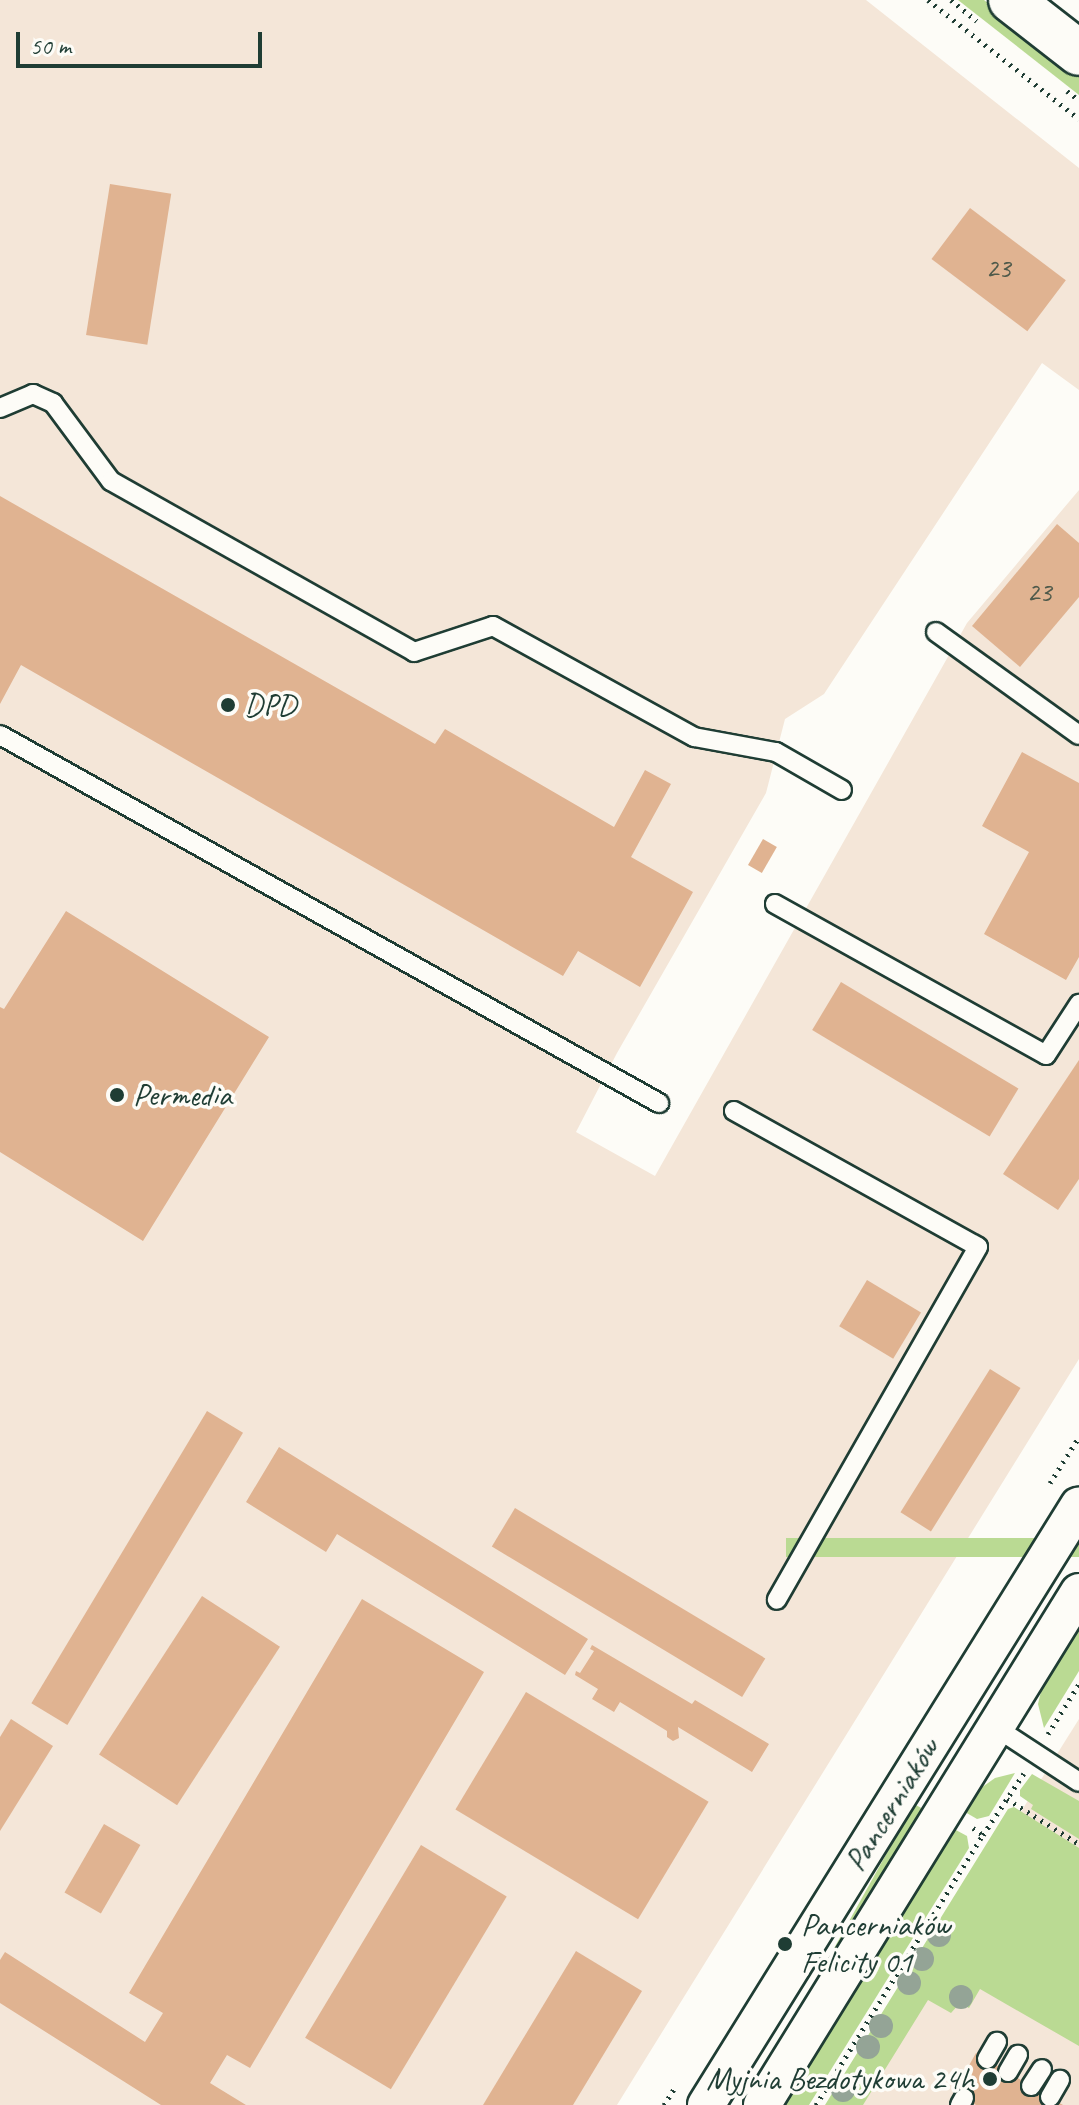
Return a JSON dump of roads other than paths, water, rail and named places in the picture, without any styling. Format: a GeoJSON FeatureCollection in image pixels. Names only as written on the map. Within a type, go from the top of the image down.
{"type":"FeatureCollection","features":[{"type":"Feature","properties":{"kind":"street"},"geometry":{"type":"LineString","coordinates":[[1011,0],[1079,53]]}},
{"type":"Feature","properties":{"kind":"street","name":"Pancerniaków"},"geometry":{"type":"LineString","coordinates":[[706,2105],[1079,1505]]}},
{"type":"Feature","properties":{"kind":"street","name":"Pancerniaków"},"geometry":{"type":"LineString","coordinates":[[762,2105],[1079,1592]]}},
{"type":"Feature","properties":{"kind":"lane"},"geometry":{"type":"LineString","coordinates":[[0,408],[33,394],[53,403],[111,481],[414,652],[493,626],[694,737],[776,752],[842,790]]}},
{"type":"Feature","properties":{"kind":"lane"},"geometry":{"type":"LineString","coordinates":[[936,632],[1079,735]]}},
{"type":"Feature","properties":{"kind":"lane"},"geometry":{"type":"LineString","coordinates":[[0,735],[659,1103]]}},
{"type":"Feature","properties":{"kind":"lane"},"geometry":{"type":"LineString","coordinates":[[775,904],[1046,1055],[1079,1004]]}},
{"type":"Feature","properties":{"kind":"lane"},"geometry":{"type":"LineString","coordinates":[[734,1111],[978,1247],[777,1600]]}},
{"type":"Feature","properties":{"kind":"lane"},"geometry":{"type":"LineString","coordinates":[[995,1727],[1079,1782]]}},
{"type":"Feature","properties":{"kind":"lane"},"geometry":{"type":"LineString","coordinates":[[987,2059],[997,2042]]}},
{"type":"Feature","properties":{"kind":"lane"},"geometry":{"type":"LineString","coordinates":[[1008,2072],[1018,2055]]}},
{"type":"Feature","properties":{"kind":"lane"},"geometry":{"type":"LineString","coordinates":[[1031,2086],[1042,2069]]}},
{"type":"Feature","properties":{"kind":"lane"},"geometry":{"type":"LineString","coordinates":[[1050,2097],[1060,2080]]}},
{"type":"Feature","properties":{"kind":"place","name":"DPD"},"geometry":{"type":"Point","coordinates":[228,705]}},
{"type":"Feature","properties":{"kind":"place","name":"Permedia"},"geometry":{"type":"Point","coordinates":[117,1095]}},
{"type":"Feature","properties":{"kind":"place","name":"Pancerniaków Felicity 01"},"geometry":{"type":"Point","coordinates":[785,1944]}},
{"type":"Feature","properties":{"kind":"place","name":"Myjnia Bezdotykowa 24h"},"geometry":{"type":"Point","coordinates":[990,2079]}}]}
